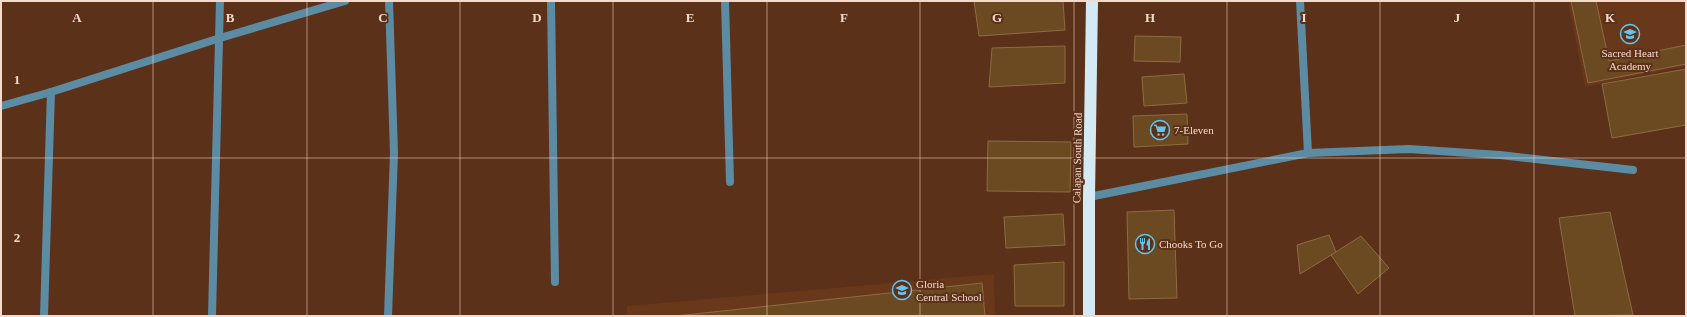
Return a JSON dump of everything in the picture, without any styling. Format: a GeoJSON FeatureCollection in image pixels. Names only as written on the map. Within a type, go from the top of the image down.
{"type":"FeatureCollection","features":[{"type":"Feature","properties":{"kind":"highway","name":"Calapan South Road"},"geometry":{"type":"LineString","coordinates":[[1089,316],[1092,1]]}},
{"type":"Feature","properties":{"kind":"street"},"geometry":{"type":"LineString","coordinates":[[212,316],[220,1]]}},
{"type":"Feature","properties":{"kind":"street"},"geometry":{"type":"LineString","coordinates":[[1,106],[51,92],[220,38],[345,1]]}},
{"type":"Feature","properties":{"kind":"street"},"geometry":{"type":"LineString","coordinates":[[388,316],[394,153],[389,1]]}},
{"type":"Feature","properties":{"kind":"street"},"geometry":{"type":"LineString","coordinates":[[551,1],[555,282]]}},
{"type":"Feature","properties":{"kind":"street"},"geometry":{"type":"LineString","coordinates":[[725,1],[730,182]]}},
{"type":"Feature","properties":{"kind":"street"},"geometry":{"type":"LineString","coordinates":[[1300,1],[1308,153]]}},
{"type":"Feature","properties":{"kind":"street"},"geometry":{"type":"LineString","coordinates":[[44,316],[51,92]]}},
{"type":"Feature","properties":{"kind":"street"},"geometry":{"type":"LineString","coordinates":[[1089,197],[1308,153],[1409,149],[1500,155],[1633,170]]}},
{"type":"Feature","properties":{"kind":"shaded area","name":"Sacred Heart Academy"},"geometry":{"type":"Polygon","coordinates":[[[1568,1],[1686,1],[1686,66],[1585,87],[1568,1]]]}},
{"type":"Feature","properties":{"kind":"shaded area","name":"Gloria Central School"},"geometry":{"type":"Polygon","coordinates":[[[994,274],[995,316],[627,316],[627,306],[994,274]]]}},
{"type":"Feature","properties":{"kind":"building"},"geometry":{"type":"Polygon","coordinates":[[[974,1],[1063,1],[1065,30],[979,36],[974,1]]]}},
{"type":"Feature","properties":{"kind":"building"},"geometry":{"type":"Polygon","coordinates":[[[1571,1],[1596,1],[1609,61],[1686,45],[1686,64],[1588,83],[1571,1]]]}},
{"type":"Feature","properties":{"kind":"building"},"geometry":{"type":"Polygon","coordinates":[[[1135,36],[1181,37],[1180,62],[1134,61],[1135,36]]]}},
{"type":"Feature","properties":{"kind":"building"},"geometry":{"type":"Polygon","coordinates":[[[1065,46],[1065,83],[989,87],[992,48],[1065,46]]]}},
{"type":"Feature","properties":{"kind":"building"},"geometry":{"type":"Polygon","coordinates":[[[1686,69],[1686,125],[1612,138],[1602,84],[1686,69]]]}},
{"type":"Feature","properties":{"kind":"building"},"geometry":{"type":"Polygon","coordinates":[[[1184,74],[1187,103],[1144,106],[1142,77],[1184,74]]]}},
{"type":"Feature","properties":{"kind":"building","name":"7-Eleven"},"geometry":{"type":"Polygon","coordinates":[[[1187,114],[1188,144],[1134,147],[1133,116],[1187,114]]]}},
{"type":"Feature","properties":{"kind":"building"},"geometry":{"type":"Polygon","coordinates":[[[988,141],[1071,142],[1070,192],[987,191],[988,141]]]}},
{"type":"Feature","properties":{"kind":"building"},"geometry":{"type":"Polygon","coordinates":[[[1174,210],[1177,298],[1129,299],[1127,212],[1174,210]]]}},
{"type":"Feature","properties":{"kind":"building"},"geometry":{"type":"Polygon","coordinates":[[[1610,212],[1633,315],[1575,316],[1559,218],[1610,212]]]}},
{"type":"Feature","properties":{"kind":"building"},"geometry":{"type":"Polygon","coordinates":[[[1063,214],[1065,245],[1006,248],[1004,217],[1063,214]]]}},
{"type":"Feature","properties":{"kind":"building"},"geometry":{"type":"Polygon","coordinates":[[[1329,235],[1336,252],[1300,274],[1297,245],[1329,235]]]}},
{"type":"Feature","properties":{"kind":"building"},"geometry":{"type":"Polygon","coordinates":[[[1361,236],[1389,268],[1358,294],[1331,255],[1361,236]]]}},
{"type":"Feature","properties":{"kind":"building"},"geometry":{"type":"Polygon","coordinates":[[[1064,262],[1064,306],[1015,306],[1014,265],[1064,262]]]}},
{"type":"Feature","properties":{"kind":"building"},"geometry":{"type":"Polygon","coordinates":[[[982,283],[985,316],[676,316],[982,283]]]}},
{"type":"Feature","properties":{"kind":"place","name":"Sacred Heart Academy"},"geometry":{"type":"Point","coordinates":[1630,34]}},
{"type":"Feature","properties":{"kind":"place","name":"7-Eleven"},"geometry":{"type":"Point","coordinates":[1160,130]}},
{"type":"Feature","properties":{"kind":"place","name":"Chooks To Go"},"geometry":{"type":"Point","coordinates":[1145,244]}},
{"type":"Feature","properties":{"kind":"place","name":"Gloria Central School"},"geometry":{"type":"Point","coordinates":[902,290]}}]}
